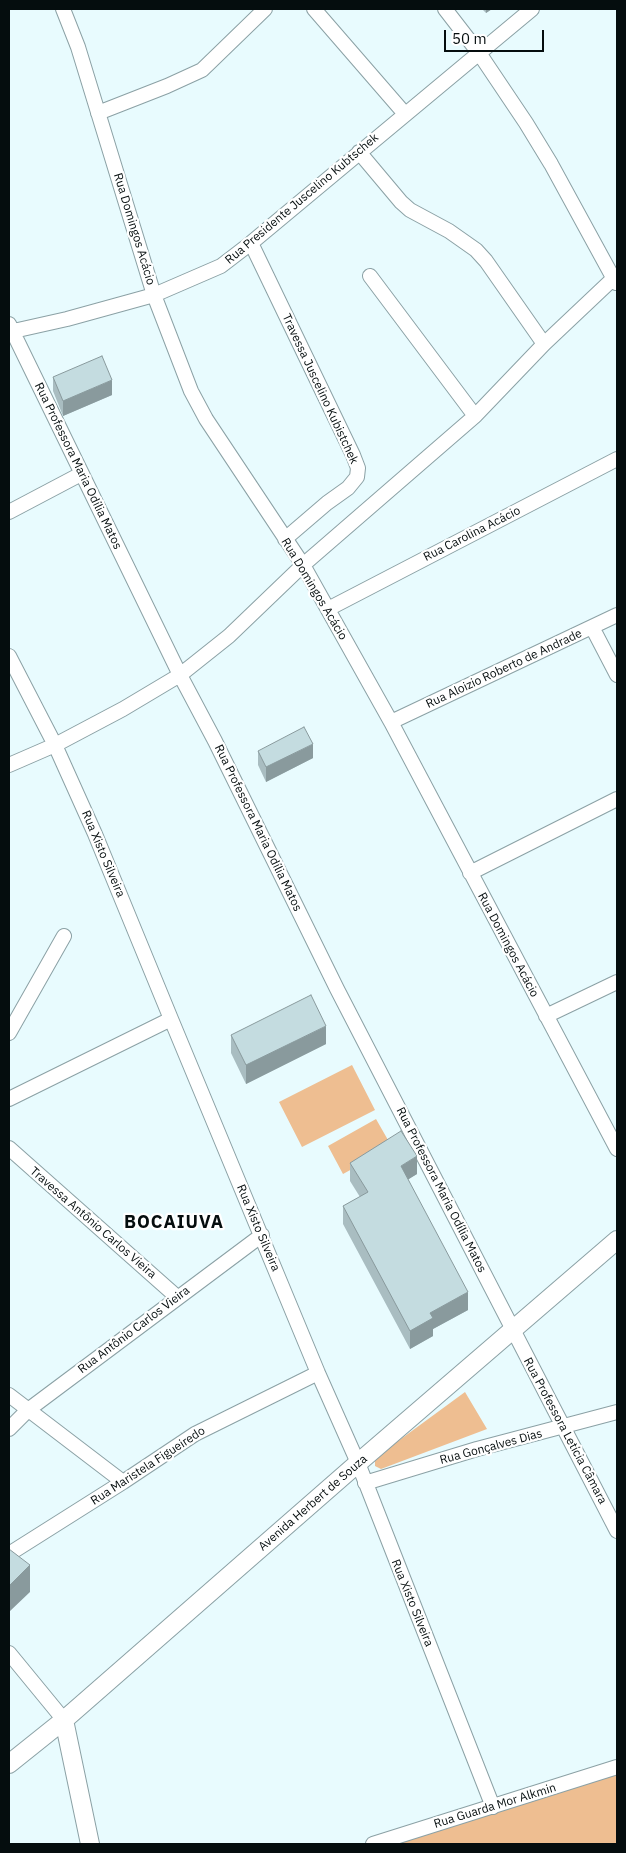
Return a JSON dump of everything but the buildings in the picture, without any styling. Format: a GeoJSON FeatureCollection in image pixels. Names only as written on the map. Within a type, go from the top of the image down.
{"type":"FeatureCollection","features":[{"type":"Feature","properties":{"kind":"street","name":"Rua Domingos Acácio"},"geometry":{"type":"LineString","coordinates":[[63,9],[78,47],[154,295],[190,391],[206,419],[303,565],[328,609],[391,722],[617,1149]]}},
{"type":"Feature","properties":{"kind":"street"},"geometry":{"type":"LineString","coordinates":[[98,113],[202,70],[265,9]]}},
{"type":"Feature","properties":{"kind":"street"},"geometry":{"type":"LineString","coordinates":[[314,9],[405,114]]}},
{"type":"Feature","properties":{"kind":"street"},"geometry":{"type":"LineString","coordinates":[[9,765],[55,745],[123,709],[180,675],[229,636],[303,565],[475,416],[544,344],[616,279],[526,123],[479,53],[445,9]]}},
{"type":"Feature","properties":{"kind":"street","name":"Rua Presidente Juscelino Kubtschek"},"geometry":{"type":"LineString","coordinates":[[10,329],[67,319],[154,295],[221,266],[532,9]]}},
{"type":"Feature","properties":{"kind":"street"},"geometry":{"type":"LineString","coordinates":[[359,152],[410,210],[449,231],[476,250],[486,260],[544,344]]}},
{"type":"Feature","properties":{"kind":"street","name":"Travessa Juscelino Kubistchek"},"geometry":{"type":"LineString","coordinates":[[251,243],[358,468],[357,477],[348,488],[285,539]]}},
{"type":"Feature","properties":{"kind":"street"},"geometry":{"type":"LineString","coordinates":[[370,276],[475,416]]}},
{"type":"Feature","properties":{"kind":"street","name":"Rua Professora Maria Odília Matos"},"geometry":{"type":"LineString","coordinates":[[10,329],[180,675],[216,741],[338,989],[512,1330]]}},
{"type":"Feature","properties":{"kind":"street","name":"Rua Carolina Acácio"},"geometry":{"type":"LineString","coordinates":[[328,609],[617,459]]}},
{"type":"Feature","properties":{"kind":"street"},"geometry":{"type":"LineString","coordinates":[[9,512],[81,474]]}},
{"type":"Feature","properties":{"kind":"street","name":"Rua Aloizio Roberto de Andrade"},"geometry":{"type":"LineString","coordinates":[[391,722],[617,615]]}},
{"type":"Feature","properties":{"kind":"street"},"geometry":{"type":"LineString","coordinates":[[592,627],[617,674]]}},
{"type":"Feature","properties":{"kind":"street","name":"Rua Xisto Silveira"},"geometry":{"type":"LineString","coordinates":[[9,656],[55,745],[96,834],[318,1373],[358,1464],[493,1807]]}},
{"type":"Feature","properties":{"kind":"street"},"geometry":{"type":"LineString","coordinates":[[470,873],[617,799]]}},
{"type":"Feature","properties":{"kind":"street"},"geometry":{"type":"LineString","coordinates":[[9,1033],[64,936]]}},
{"type":"Feature","properties":{"kind":"street"},"geometry":{"type":"LineString","coordinates":[[546,1016],[617,982]]}},
{"type":"Feature","properties":{"kind":"street"},"geometry":{"type":"LineString","coordinates":[[9,1098],[171,1019]]}},
{"type":"Feature","properties":{"kind":"street","name":"Travessa Antônio Carlos Vieira"},"geometry":{"type":"LineString","coordinates":[[9,1148],[177,1297]]}},
{"type":"Feature","properties":{"kind":"street","name":"Rua Antônio Carlos Vieira"},"geometry":{"type":"LineString","coordinates":[[9,1429],[28,1410],[262,1235]]}},
{"type":"Feature","properties":{"kind":"street","name":"Avenida Herbert de Souza"},"geometry":{"type":"LineString","coordinates":[[9,1764],[64,1720],[617,1240]]}},
{"type":"Feature","properties":{"kind":"street","name":"Rua Professora Letícia Câmara"},"geometry":{"type":"LineString","coordinates":[[512,1330],[617,1531]]}},
{"type":"Feature","properties":{"kind":"street","name":"Rua Maristela Figueiredo"},"geometry":{"type":"LineString","coordinates":[[9,1554],[195,1434],[318,1373]]}},
{"type":"Feature","properties":{"kind":"street"},"geometry":{"type":"LineString","coordinates":[[9,1395],[123,1482]]}},
{"type":"Feature","properties":{"kind":"street","name":"Rua Gonçalves Dias"},"geometry":{"type":"LineString","coordinates":[[365,1482],[478,1449],[617,1412]]}},
{"type":"Feature","properties":{"kind":"street"},"geometry":{"type":"LineString","coordinates":[[9,1653],[64,1720],[90,1844]]}},
{"type":"Feature","properties":{"kind":"street","name":"Rua Guarda Mor Alkmin"},"geometry":{"type":"LineString","coordinates":[[373,1844],[617,1767]]}},
{"type":"Feature","properties":{"kind":"shaded area"},"geometry":{"type":"Polygon","coordinates":[[[352,1065],[375,1110],[302,1147],[279,1102],[352,1065]]]}},
{"type":"Feature","properties":{"kind":"shaded area"},"geometry":{"type":"Polygon","coordinates":[[[376,1119],[392,1147],[343,1174],[328,1146],[376,1119]]]}},
{"type":"Feature","properties":{"kind":"shaded area"},"geometry":{"type":"Polygon","coordinates":[[[465,1392],[487,1429],[381,1469],[375,1466],[375,1458],[465,1392]]]}},
{"type":"Feature","properties":{"kind":"shaded area"},"geometry":{"type":"Polygon","coordinates":[[[617,1774],[617,1844],[391,1844],[617,1774]]]}},
{"type":"Feature","properties":{"kind":"district","name":"BOCAIUVA"},"geometry":{"type":"Point","coordinates":[174,1223]}}]}
